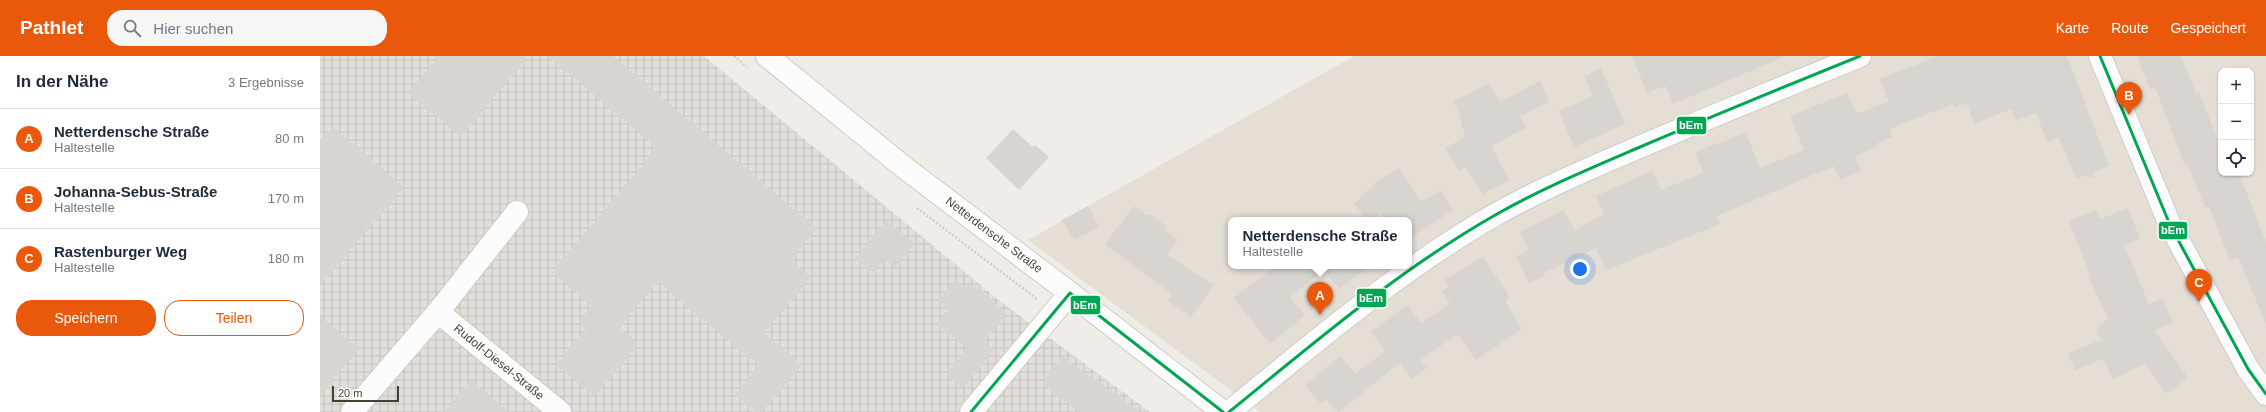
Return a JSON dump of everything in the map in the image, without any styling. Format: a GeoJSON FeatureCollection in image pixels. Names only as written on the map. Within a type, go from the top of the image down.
{"type":"FeatureCollection","features":[{"type":"Feature","properties":{"kind":"street","name":"Netterdensche Straße"},"geometry":{"type":"LineString","coordinates":[[767,56],[905,168],[1070,292],[1223,412]]}},
{"type":"Feature","properties":{"kind":"street"},"geometry":{"type":"LineString","coordinates":[[1229,412],[1331,329],[1423,262],[1481,223],[1541,190],[1667,135],[1860,56]]}},
{"type":"Feature","properties":{"kind":"street"},"geometry":{"type":"LineString","coordinates":[[2100,56],[2170,225],[2248,369],[2266,394]]}},
{"type":"Feature","properties":{"kind":"street"},"geometry":{"type":"LineString","coordinates":[[352,412],[438,312],[517,212]]}},
{"type":"Feature","properties":{"kind":"street"},"geometry":{"type":"LineString","coordinates":[[971,412],[1070,292]]}},
{"type":"Feature","properties":{"kind":"street","name":"Rudolf-Diesel-Straße"},"geometry":{"type":"LineString","coordinates":[[438,312],[560,412]]}},
{"type":"Feature","properties":{"kind":"shaded area"},"geometry":{"type":"Polygon","coordinates":[[[320,56],[704,56],[1001,302],[1150,412],[320,412],[320,56]]]}},
{"type":"Feature","properties":{"kind":"shaded area"},"geometry":{"type":"Polygon","coordinates":[[[1354,56],[2266,56],[2266,412],[1260,412],[1028,240],[1354,56]]]}},
{"type":"Feature","properties":{"kind":"building"},"geometry":{"type":"Polygon","coordinates":[[[439,56],[528,56],[461,137],[408,93],[439,56]]]}},
{"type":"Feature","properties":{"kind":"building"},"geometry":{"type":"Polygon","coordinates":[[[548,56],[613,56],[817,229],[790,260],[811,277],[764,333],[802,365],[762,412],[756,412],[735,394],[759,366],[658,282],[619,327],[639,344],[594,396],[556,365],[586,329],[578,322],[592,306],[552,272],[657,148],[548,56]]]}},
{"type":"Feature","properties":{"kind":"building"},"geometry":{"type":"Polygon","coordinates":[[[1632,56],[1783,57],[1673,104],[1666,86],[1647,93],[1632,56]]]}},
{"type":"Feature","properties":{"kind":"building"},"geometry":{"type":"Polygon","coordinates":[[[1938,56],[2067,56],[2109,166],[2096,171],[2092,178],[2085,175],[2076,179],[2059,137],[2047,142],[2036,113],[2016,121],[2011,109],[1974,124],[1967,103],[1955,108],[1953,104],[1889,129],[1892,137],[1877,143],[1879,146],[1855,156],[1861,171],[1840,180],[1834,166],[1717,216],[1720,224],[1606,270],[1596,248],[1543,274],[1544,276],[1529,283],[1516,256],[1529,250],[1520,232],[1563,210],[1575,231],[1604,214],[1596,196],[1652,171],[1661,190],[1703,173],[1695,152],[1746,133],[1760,168],[1804,150],[1790,116],[1847,93],[1856,113],[1889,102],[1880,79],[1938,56]]]}},
{"type":"Feature","properties":{"kind":"building"},"geometry":{"type":"Polygon","coordinates":[[[2137,56],[2181,56],[2196,93],[2199,92],[2218,140],[2218,176],[2240,176],[2266,242],[2266,324],[2238,257],[2230,261],[2209,206],[2205,207],[2189,167],[2186,168],[2155,87],[2150,89],[2137,56]]]}},
{"type":"Feature","properties":{"kind":"building"},"geometry":{"type":"Polygon","coordinates":[[[1601,68],[1625,124],[1574,147],[1559,111],[1593,96],[1584,76],[1601,68]]]}},
{"type":"Feature","properties":{"kind":"building"},"geometry":{"type":"Polygon","coordinates":[[[1540,81],[1549,102],[1520,116],[1526,128],[1491,146],[1509,180],[1483,194],[1465,167],[1459,171],[1445,148],[1465,137],[1459,113],[1453,102],[1489,83],[1500,102],[1540,81]]]}},
{"type":"Feature","properties":{"kind":"building"},"geometry":{"type":"Polygon","coordinates":[[[333,127],[404,187],[320,285],[320,142],[333,127]]]}},
{"type":"Feature","properties":{"kind":"building"},"geometry":{"type":"Polygon","coordinates":[[[1013,129],[1033,147],[1035,145],[1049,157],[1019,190],[986,158],[1013,129]]]}},
{"type":"Feature","properties":{"kind":"building"},"geometry":{"type":"Polygon","coordinates":[[[1399,168],[1421,202],[1440,190],[1453,210],[1412,237],[1412,217],[1383,217],[1381,213],[1375,217],[1364,217],[1354,203],[1361,198],[1359,196],[1375,185],[1374,184],[1399,168]]]}},
{"type":"Feature","properties":{"kind":"building"},"geometry":{"type":"Polygon","coordinates":[[[1088,206],[1099,227],[1074,240],[1062,220],[1088,206]]]}},
{"type":"Feature","properties":{"kind":"building"},"geometry":{"type":"Polygon","coordinates":[[[1134,206],[1148,216],[1150,214],[1166,226],[1164,229],[1178,240],[1167,255],[1214,285],[1191,317],[1168,301],[1172,294],[1105,244],[1134,206]]]}},
{"type":"Feature","properties":{"kind":"building"},"geometry":{"type":"Polygon","coordinates":[[[2128,208],[2140,239],[2124,245],[2149,304],[2163,298],[2173,323],[2154,330],[2188,378],[2166,394],[2145,363],[2113,379],[2103,359],[2075,370],[2068,353],[2101,340],[2096,330],[2108,319],[2088,275],[2090,274],[2069,221],[2096,210],[2100,219],[2128,208]]]}},
{"type":"Feature","properties":{"kind":"building"},"geometry":{"type":"Polygon","coordinates":[[[887,221],[915,244],[895,267],[885,259],[873,273],[855,258],[887,221]]]}},
{"type":"Feature","properties":{"kind":"building"},"geometry":{"type":"Polygon","coordinates":[[[1483,257],[1508,294],[1509,298],[1505,301],[1522,329],[1476,360],[1458,334],[1420,360],[1427,368],[1412,379],[1399,363],[1339,412],[1337,412],[1326,399],[1320,403],[1305,385],[1340,356],[1355,374],[1385,351],[1371,332],[1408,305],[1421,323],[1450,303],[1442,291],[1449,287],[1444,280],[1483,257]]]}},
{"type":"Feature","properties":{"kind":"building"},"geometry":{"type":"Polygon","coordinates":[[[1272,269],[1366,269],[1339,289],[1324,270],[1290,297],[1305,315],[1270,344],[1234,298],[1272,269]]]}},
{"type":"Feature","properties":{"kind":"building"},"geometry":{"type":"Polygon","coordinates":[[[954,281],[965,290],[970,283],[1007,313],[984,342],[994,350],[963,388],[946,375],[967,348],[937,324],[948,310],[938,301],[954,281]]]}},
{"type":"Feature","properties":{"kind":"building"},"geometry":{"type":"Polygon","coordinates":[[[320,316],[359,349],[320,395],[320,316]]]}},
{"type":"Feature","properties":{"kind":"building"},"geometry":{"type":"Polygon","coordinates":[[[1062,356],[1140,412],[1079,412],[1042,384],[1062,356]]]}},
{"type":"Feature","properties":{"kind":"building"},"geometry":{"type":"Polygon","coordinates":[[[471,380],[509,412],[444,412],[471,380]]]}},
{"type":"Feature","properties":{"kind":"transit line","name":"bEm"},"geometry":{"type":"LineString","coordinates":[[1412,268],[1461,235],[1497,214],[1550,187],[1722,112],[1860,56]]}},
{"type":"Feature","properties":{"kind":"transit line","name":"bEm"},"geometry":{"type":"LineString","coordinates":[[2100,56],[2170,225],[2248,369],[2266,394]]}},
{"type":"Feature","properties":{"kind":"transit line","name":"bEm"},"geometry":{"type":"LineString","coordinates":[[1229,412],[1326,333],[1410,269]]}},
{"type":"Feature","properties":{"kind":"transit line","name":"bEm"},"geometry":{"type":"LineString","coordinates":[[971,412],[1070,293],[1223,412]]}},
{"type":"Feature","properties":{"kind":"place","name":"Johanna-Sebus-Straße"},"geometry":{"type":"Point","coordinates":[2129,115]}},
{"type":"Feature","properties":{"kind":"place","name":"Rastenburger Weg"},"geometry":{"type":"Point","coordinates":[2199,302]}},
{"type":"Feature","properties":{"kind":"place","name":"Netterdensche Straße"},"geometry":{"type":"Point","coordinates":[1320,315]}}]}
